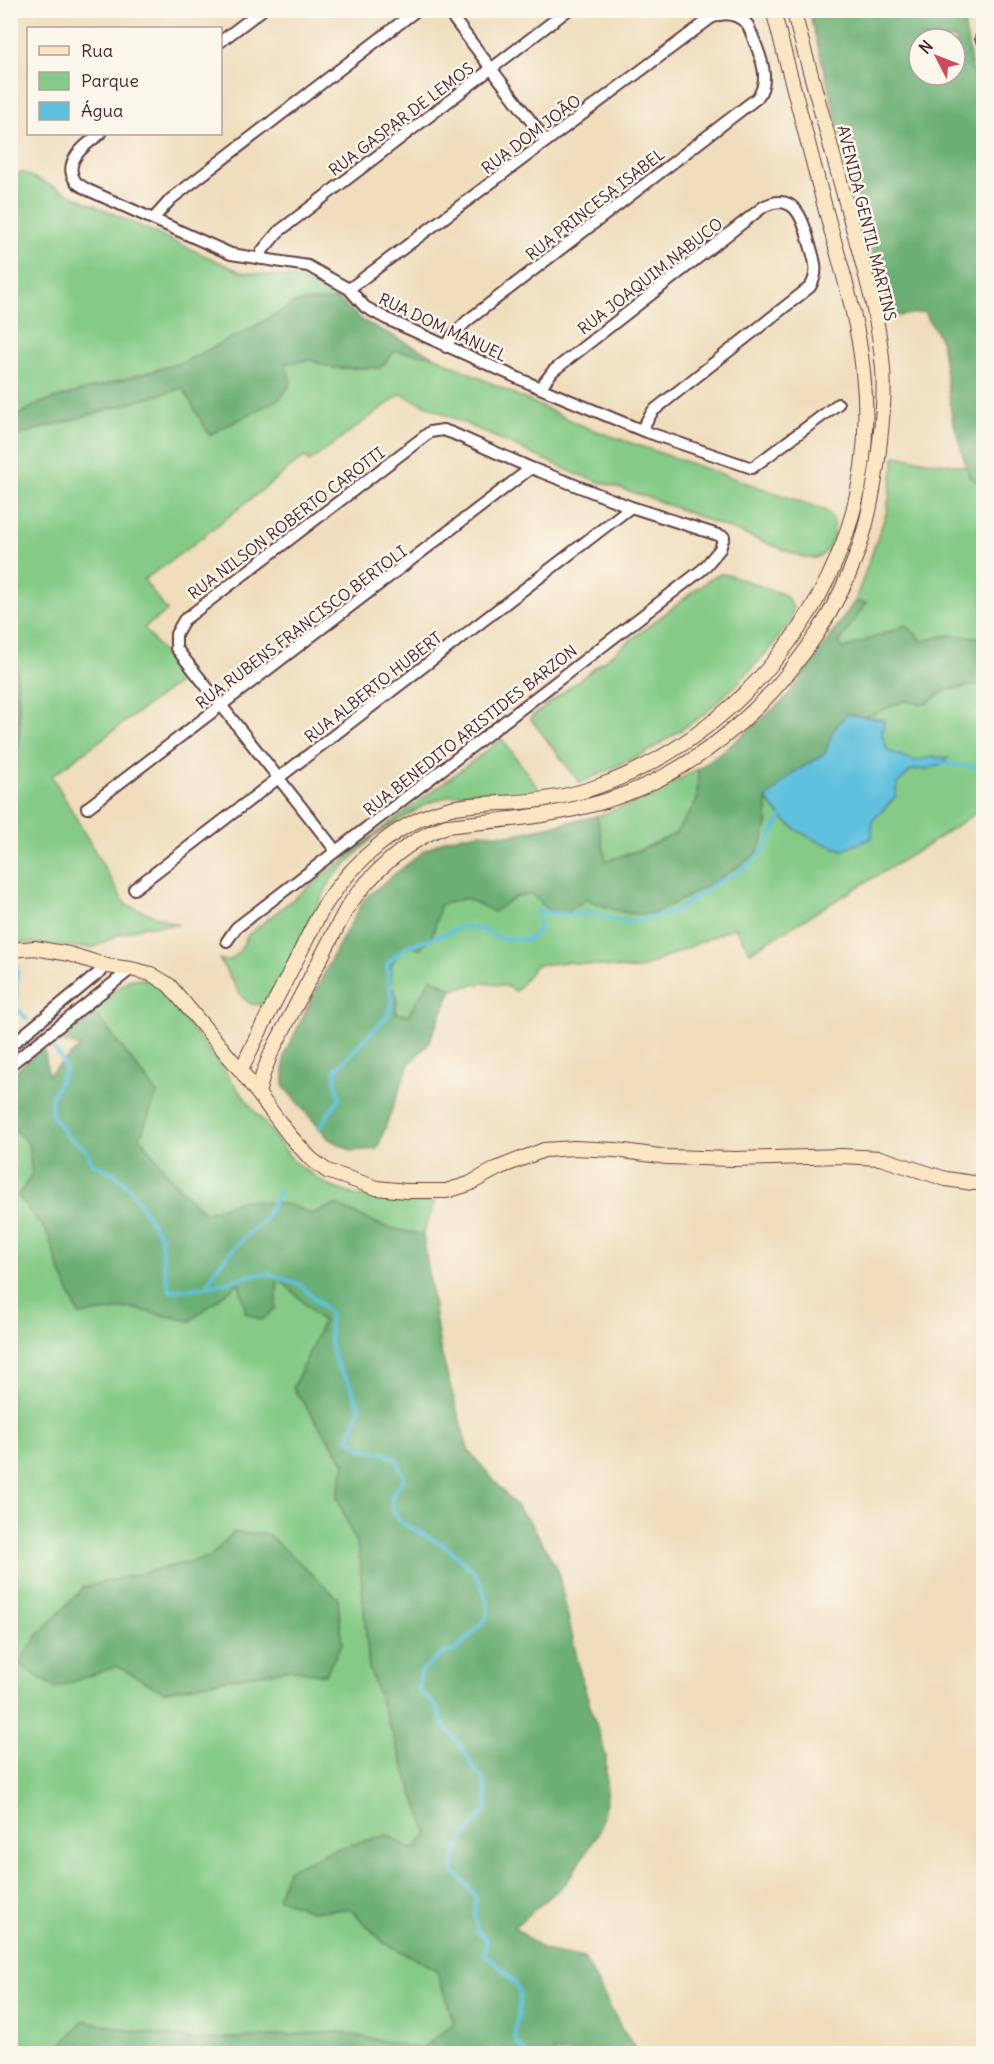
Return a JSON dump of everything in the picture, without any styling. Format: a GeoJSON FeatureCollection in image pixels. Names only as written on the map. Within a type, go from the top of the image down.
{"type":"FeatureCollection","features":[{"type":"Feature","properties":{"kind":"main road"},"geometry":{"type":"LineString","coordinates":[[241,1071],[254,1041],[326,904],[355,866],[384,841],[419,818],[448,808],[544,800],[594,788],[643,767],[683,744],[724,713],[754,685],[790,642],[822,593],[843,546],[859,487],[866,424],[863,372],[853,312],[773,10]]}},
{"type":"Feature","properties":{"kind":"main road","name":"AVENIDA GENTIL MARTINS"},"geometry":{"type":"LineString","coordinates":[[258,1094],[271,1053],[347,908],[361,886],[393,858],[427,835],[447,826],[547,815],[604,801],[649,783],[699,755],[728,734],[772,692],[806,650],[837,600],[858,551],[874,492],[884,397],[883,366],[871,295],[794,10]]}},
{"type":"Feature","properties":{"kind":"main road"},"geometry":{"type":"LineString","coordinates":[[859,487],[868,488],[874,492]]}},
{"type":"Feature","properties":{"kind":"main road"},"geometry":{"type":"LineString","coordinates":[[855,504],[861,508],[870,509]]}},
{"type":"Feature","properties":{"kind":"main road"},"geometry":{"type":"LineString","coordinates":[[830,577],[844,584]]}},
{"type":"Feature","properties":{"kind":"main road"},"geometry":{"type":"LineString","coordinates":[[822,593],[837,600]]}},
{"type":"Feature","properties":{"kind":"main road"},"geometry":{"type":"LineString","coordinates":[[10,950],[36,948],[69,954],[107,966],[151,974],[169,985],[241,1071],[290,1136],[318,1165],[327,1171],[377,1188],[446,1191],[469,1184],[498,1168],[543,1150],[573,1148],[701,1158],[842,1156],[880,1158],[946,1179],[973,1183],[984,1182]]}},
{"type":"Feature","properties":{"kind":"street"},"geometry":{"type":"LineString","coordinates":[[222,40],[262,10]]}},
{"type":"Feature","properties":{"kind":"street"},"geometry":{"type":"LineString","coordinates":[[154,218],[171,199],[417,10]]}},
{"type":"Feature","properties":{"kind":"street"},"geometry":{"type":"LineString","coordinates":[[447,10],[546,141]]}},
{"type":"Feature","properties":{"kind":"street","name":"RUA GASPAR DE LEMOS"},"geometry":{"type":"LineString","coordinates":[[261,259],[262,251],[278,232],[568,10]]}},
{"type":"Feature","properties":{"kind":"street","name":"RUA DOM JOÃO"},"geometry":{"type":"LineString","coordinates":[[349,289],[711,18],[724,14],[734,15],[748,25],[765,74],[764,87]]}},
{"type":"Feature","properties":{"kind":"street","name":"RUA PRINCESA ISABEL"},"geometry":{"type":"LineString","coordinates":[[446,347],[453,335],[467,321],[757,98],[764,87]]}},
{"type":"Feature","properties":{"kind":"street","name":"RUA DOM MANUEL"},"geometry":{"type":"LineString","coordinates":[[99,135],[81,148],[74,158],[71,170],[76,182],[88,190],[231,254],[308,266],[349,289],[365,307],[387,319],[446,347],[641,430],[752,468],[838,404]]}},
{"type":"Feature","properties":{"kind":"street","name":"RUA JOAQUIM NABUCO"},"geometry":{"type":"LineString","coordinates":[[540,388],[553,371],[764,207],[777,202],[794,208],[803,219],[816,266],[815,279],[807,290],[653,411],[641,430]]}},
{"type":"Feature","properties":{"kind":"street","name":"RUA NILSON ROBERTO CAROTTI"},"geometry":{"type":"LineString","coordinates":[[222,706],[176,648],[176,634],[184,620],[430,432],[443,430],[452,432],[531,468]]}},
{"type":"Feature","properties":{"kind":"street"},"geometry":{"type":"LineString","coordinates":[[531,468],[631,507]]}},
{"type":"Feature","properties":{"kind":"street","name":"RUA RUBENS FRANCISCO BERTOLI"},"geometry":{"type":"LineString","coordinates":[[87,808],[531,468]]}},
{"type":"Feature","properties":{"kind":"street","name":"RUA BENEDITO ARISTIDES BARZON"},"geometry":{"type":"LineString","coordinates":[[227,941],[236,928],[704,569],[720,549],[724,537],[631,507]]}},
{"type":"Feature","properties":{"kind":"street","name":"RUA ALBERTO HUBERT"},"geometry":{"type":"LineString","coordinates":[[134,889],[631,507]]}},
{"type":"Feature","properties":{"kind":"street"},"geometry":{"type":"LineString","coordinates":[[222,706],[336,852]]}},
{"type":"Feature","properties":{"kind":"street"},"geometry":{"type":"LineString","coordinates":[[10,1046],[107,966]]}},
{"type":"Feature","properties":{"kind":"street"},"geometry":{"type":"LineString","coordinates":[[10,1065],[131,969]]}},
{"type":"Feature","properties":{"kind":"street"},"geometry":{"type":"LineString","coordinates":[[254,1041],[271,1053]]}},
{"type":"Feature","properties":{"kind":"green space"},"geometry":{"type":"Polygon","coordinates":[[[809,11],[962,11],[965,27],[907,27],[907,87],[967,87],[967,39],[983,130],[983,486],[969,476],[952,417],[941,340],[924,312],[892,317],[864,227],[809,11]]]}},
{"type":"Feature","properties":{"kind":"green space"},"geometry":{"type":"Polygon","coordinates":[[[21,172],[241,272],[289,277],[316,285],[339,300],[297,302],[256,326],[184,362],[40,403],[11,419],[10,180],[21,172]]]}},
{"type":"Feature","properties":{"kind":"green space"},"geometry":{"type":"Polygon","coordinates":[[[339,300],[363,321],[433,356],[395,351],[380,368],[333,368],[310,360],[286,363],[291,383],[281,398],[209,435],[183,388],[15,436],[11,429],[11,419],[40,403],[184,362],[256,326],[297,302],[339,300]]]}},
{"type":"Feature","properties":{"kind":"green space"},"geometry":{"type":"Polygon","coordinates":[[[395,351],[433,356],[585,427],[825,510],[834,523],[830,545],[816,558],[800,556],[653,499],[576,474],[401,394],[309,462],[304,457],[144,580],[167,611],[144,628],[183,679],[52,776],[125,904],[178,925],[145,926],[118,935],[92,948],[11,942],[10,782],[18,753],[19,723],[16,663],[10,656],[11,429],[15,436],[183,388],[210,435],[286,363],[310,360],[333,368],[379,368],[395,351]]]}},
{"type":"Feature","properties":{"kind":"green space"},"geometry":{"type":"Polygon","coordinates":[[[895,456],[967,467],[969,476],[983,486],[983,644],[978,637],[949,635],[923,641],[906,625],[844,649],[839,643],[865,603],[855,601],[887,511],[895,456]]]}},
{"type":"Feature","properties":{"kind":"green space"},"geometry":{"type":"Polygon","coordinates":[[[720,574],[730,575],[785,595],[793,608],[791,621],[741,680],[702,716],[647,752],[580,783],[530,718],[711,578],[720,574]]]}},
{"type":"Feature","properties":{"kind":"green space"},"geometry":{"type":"Polygon","coordinates":[[[855,601],[866,603],[839,643],[844,649],[906,625],[923,641],[949,635],[978,637],[983,644],[983,684],[947,690],[925,704],[904,701],[866,717],[846,714],[833,731],[825,754],[793,773],[766,799],[766,826],[757,852],[725,875],[661,910],[644,914],[627,913],[586,899],[565,914],[548,910],[532,894],[515,897],[494,912],[466,898],[440,905],[433,934],[421,948],[405,947],[391,964],[391,985],[397,996],[396,1013],[408,1015],[431,978],[452,989],[428,1044],[409,1064],[377,1149],[352,1151],[329,1139],[284,1087],[284,1056],[332,957],[365,898],[424,851],[447,839],[479,833],[511,835],[597,816],[606,861],[640,850],[675,834],[697,801],[698,769],[732,744],[786,698],[855,601]]]}},
{"type":"Feature","properties":{"kind":"green space"},"geometry":{"type":"Polygon","coordinates":[[[11,656],[16,663],[19,738],[11,782],[11,656]]]}},
{"type":"Feature","properties":{"kind":"green space"},"geometry":{"type":"Polygon","coordinates":[[[983,684],[983,808],[926,846],[750,952],[735,927],[637,970],[567,962],[536,965],[516,991],[506,986],[484,983],[452,989],[431,979],[408,1016],[395,1013],[391,964],[405,947],[421,948],[433,934],[440,905],[466,898],[494,911],[515,897],[532,894],[548,910],[584,900],[633,913],[658,911],[688,896],[757,852],[766,826],[766,799],[774,810],[800,832],[843,850],[895,797],[897,784],[911,770],[929,769],[933,757],[915,761],[888,751],[882,735],[884,720],[866,717],[904,701],[925,704],[946,690],[983,684]]]}},
{"type":"Feature","properties":{"kind":"green space"},"geometry":{"type":"Polygon","coordinates":[[[502,739],[541,792],[473,792],[449,796],[426,804],[375,835],[332,878],[271,997],[262,1005],[251,1004],[242,997],[219,959],[228,961],[232,959],[248,935],[374,835],[502,739]]]}},
{"type":"Feature","properties":{"kind":"green space"},"geometry":{"type":"Polygon","coordinates":[[[698,769],[697,801],[675,834],[640,850],[606,861],[597,816],[638,801],[698,769]]]}},
{"type":"Feature","properties":{"kind":"green space"},"geometry":{"type":"Polygon","coordinates":[[[130,979],[147,979],[159,986],[294,1162],[329,1186],[354,1195],[385,1201],[435,1202],[423,1235],[386,1227],[336,1205],[311,1214],[291,1205],[243,1200],[205,1213],[175,1183],[140,1138],[157,1093],[91,1008],[130,979]]]}},
{"type":"Feature","properties":{"kind":"green space"},"geometry":{"type":"Polygon","coordinates":[[[91,1008],[157,1093],[140,1138],[175,1183],[204,1213],[243,1200],[291,1205],[311,1214],[336,1205],[382,1226],[423,1235],[440,1349],[468,1450],[533,1526],[558,1571],[581,1677],[606,1756],[606,1802],[599,1832],[566,1883],[514,1927],[544,1950],[584,1958],[623,2031],[639,2053],[68,2054],[61,2046],[84,2020],[132,2031],[200,2040],[340,2032],[421,2049],[454,2023],[436,1969],[384,1943],[350,1909],[311,1911],[277,1898],[288,1870],[332,1850],[387,1835],[414,1850],[428,1834],[369,1668],[359,1551],[337,1497],[345,1463],[293,1388],[323,1322],[278,1277],[276,1308],[262,1320],[246,1313],[239,1283],[190,1321],[131,1308],[79,1315],[48,1234],[18,1196],[32,1174],[28,1143],[11,1126],[11,1075],[44,1046],[48,1075],[80,1047],[55,1038],[91,1008]]]}},
{"type":"Feature","properties":{"kind":"green space"},"geometry":{"type":"Polygon","coordinates":[[[10,1126],[28,1143],[32,1174],[18,1196],[48,1234],[79,1315],[131,1308],[190,1321],[239,1283],[246,1313],[278,1276],[323,1322],[293,1388],[345,1463],[337,1497],[359,1551],[369,1668],[428,1834],[414,1851],[311,1911],[350,1909],[384,1943],[436,1969],[455,2023],[422,2049],[340,2032],[200,2040],[132,2031],[84,2020],[61,2046],[68,2053],[11,2053],[10,1126]],[[233,1533],[210,1557],[84,1587],[117,1666],[164,1692],[290,1669],[324,1675],[233,1533]]]}},
{"type":"Feature","properties":{"kind":"green space"},"geometry":{"type":"Polygon","coordinates":[[[233,1533],[268,1534],[338,1598],[342,1644],[325,1675],[290,1669],[164,1692],[117,1666],[55,1688],[19,1664],[38,1635],[84,1587],[210,1557],[233,1533]]]}},
{"type":"Feature","properties":{"kind":"water"},"geometry":{"type":"Polygon","coordinates":[[[846,714],[884,720],[882,735],[888,751],[915,761],[933,757],[948,758],[936,766],[911,770],[897,784],[895,797],[872,821],[872,838],[843,850],[800,832],[774,810],[766,799],[793,773],[825,754],[833,731],[846,714]]]}},
{"type":"Feature","properties":{"kind":"waterway"},"geometry":{"type":"LineString","coordinates":[[943,764],[976,767],[984,762]]}},
{"type":"Feature","properties":{"kind":"waterway"},"geometry":{"type":"LineString","coordinates":[[319,1128],[339,1098],[335,1078],[336,1069],[387,1016],[392,1004],[387,964],[405,947],[448,933],[459,927],[482,929],[497,938],[528,940],[539,929],[538,911],[574,915],[591,912],[629,922],[674,912],[714,884],[742,870],[762,852],[781,818]]}},
{"type":"Feature","properties":{"kind":"waterway"},"geometry":{"type":"LineString","coordinates":[[10,938],[16,940]]}},
{"type":"Feature","properties":{"kind":"waterway"},"geometry":{"type":"LineString","coordinates":[[17,964],[16,1008],[27,1019]]}},
{"type":"Feature","properties":{"kind":"waterway"},"geometry":{"type":"LineString","coordinates":[[54,1049],[61,1058],[65,1070],[51,1098],[51,1114],[66,1135],[86,1150],[92,1163],[115,1174],[130,1188],[160,1236],[164,1269],[170,1291],[220,1284],[251,1275],[269,1274],[300,1285],[329,1312],[330,1344],[338,1368],[348,1381],[360,1408],[348,1439],[363,1449],[383,1453],[396,1459],[404,1478],[391,1497],[393,1511],[400,1522],[445,1546],[470,1568],[482,1585],[488,1609],[486,1619],[456,1650],[442,1654],[421,1672],[418,1686],[421,1695],[430,1700],[438,1709],[440,1720],[484,1781],[487,1809],[463,1838],[456,1855],[454,1873],[471,1889],[476,1900],[474,1913],[477,1931],[487,1941],[484,1953],[517,1986],[520,2004],[515,2037],[517,2043],[527,2054]]}},
{"type":"Feature","properties":{"kind":"waterway"},"geometry":{"type":"LineString","coordinates":[[208,1285],[216,1268],[241,1240],[261,1224],[280,1191]]}}]}
